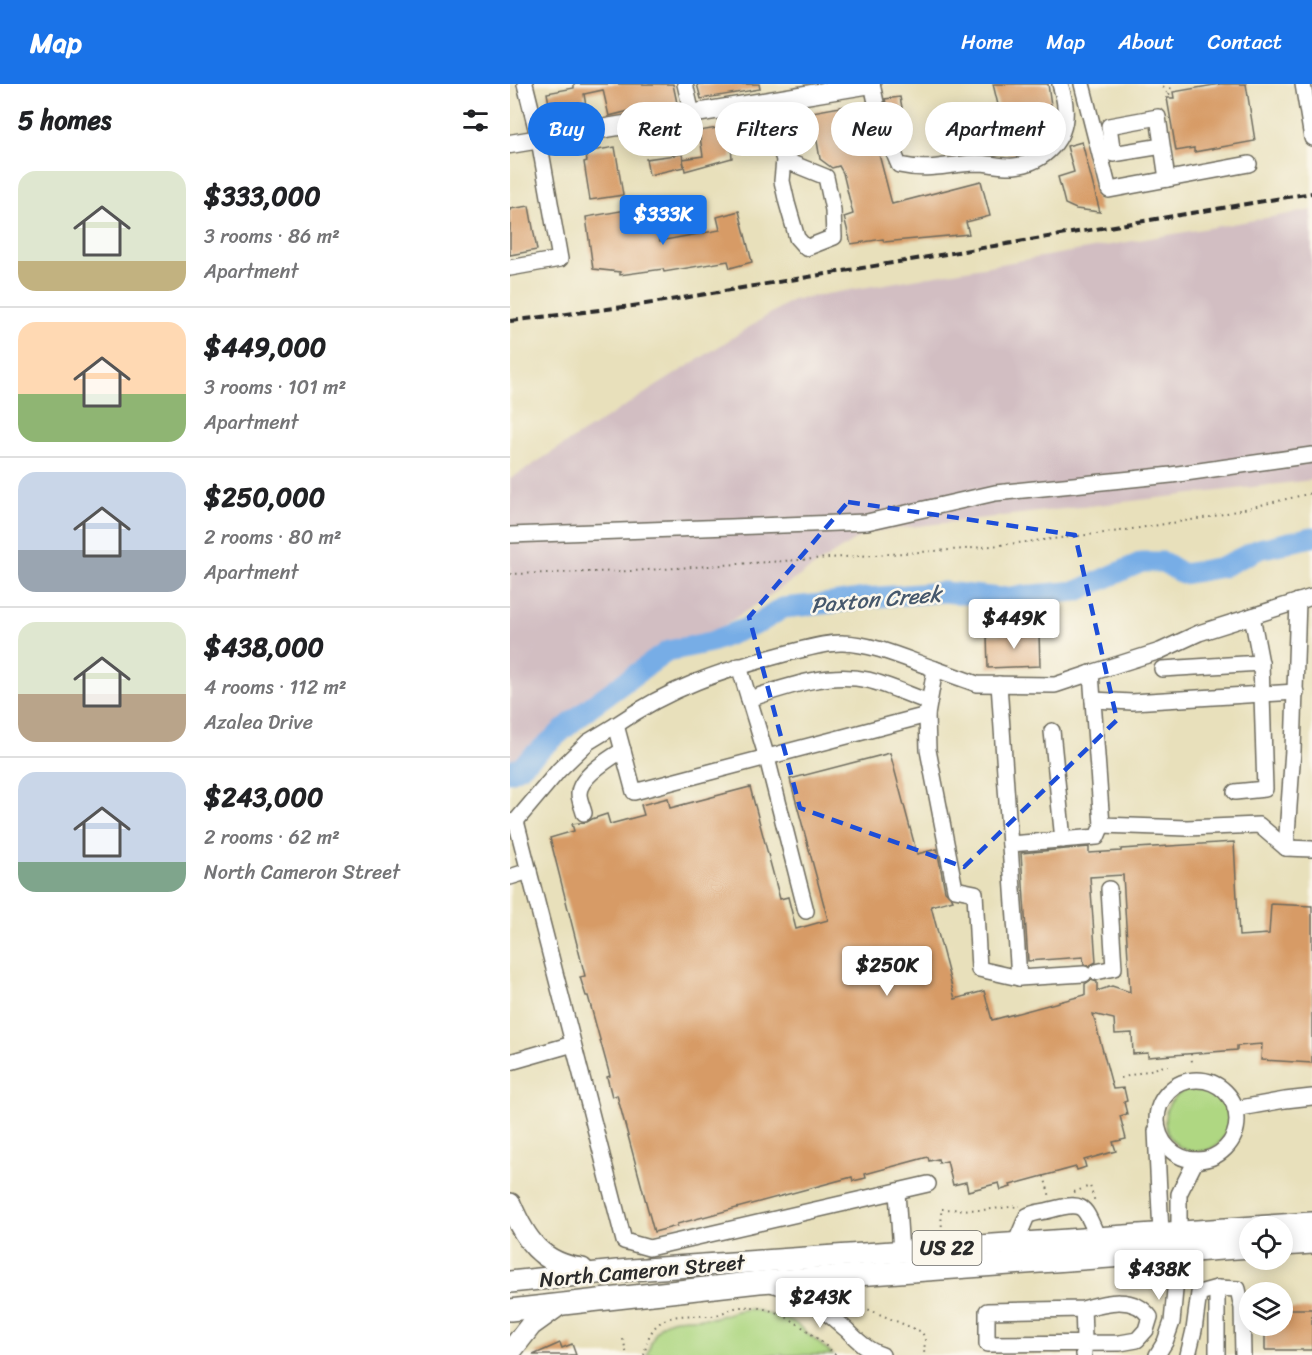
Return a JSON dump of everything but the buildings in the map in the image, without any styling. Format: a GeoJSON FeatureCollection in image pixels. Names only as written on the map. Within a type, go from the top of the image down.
{"type":"FeatureCollection","features":[{"type":"Feature","properties":{"kind":"highway"},"geometry":{"type":"LineString","coordinates":[[510,1204],[523,1233],[536,1249],[561,1265],[594,1273]]}},
{"type":"Feature","properties":{"kind":"highway","name":"North Cameron Street"},"geometry":{"type":"LineString","coordinates":[[510,1282],[594,1273],[1312,1222]]}},
{"type":"Feature","properties":{"kind":"highway"},"geometry":{"type":"LineString","coordinates":[[1293,1244],[1312,1243]]}},
{"type":"Feature","properties":{"kind":"highway","name":"North Cameron Street"},"geometry":{"type":"LineString","coordinates":[[510,1310],[759,1282],[1239,1248]]}},
{"type":"Feature","properties":{"kind":"highway","name":"US 22"},"geometry":{"type":"LineString","coordinates":[[510,1352],[531,1324],[560,1304]]}},
{"type":"Feature","properties":{"kind":"main road"},"geometry":{"type":"LineString","coordinates":[[703,112],[866,84]]}},
{"type":"Feature","properties":{"kind":"main road"},"geometry":{"type":"LineString","coordinates":[[510,144],[528,142]]}},
{"type":"Feature","properties":{"kind":"street"},"geometry":{"type":"LineString","coordinates":[[525,84],[530,102]]}},
{"type":"Feature","properties":{"kind":"street"},"geometry":{"type":"LineString","coordinates":[[684,84],[689,102]]}},
{"type":"Feature","properties":{"kind":"street"},"geometry":{"type":"LineString","coordinates":[[866,84],[879,121],[899,165],[919,170],[977,163],[1014,166],[1037,160],[1057,143],[1064,121],[1065,106],[1060,84]]}},
{"type":"Feature","properties":{"kind":"street"},"geometry":{"type":"LineString","coordinates":[[1082,84],[1109,189],[1249,164]]}},
{"type":"Feature","properties":{"kind":"street"},"geometry":{"type":"LineString","coordinates":[[1303,84],[1312,138]]}},
{"type":"Feature","properties":{"kind":"street"},"geometry":{"type":"LineString","coordinates":[[770,101],[784,160],[782,181],[797,238],[806,248],[834,237],[833,210],[826,177],[784,160]]}},
{"type":"Feature","properties":{"kind":"street"},"geometry":{"type":"LineString","coordinates":[[1162,146],[1113,154],[1109,126],[1158,117],[1167,179]]}},
{"type":"Feature","properties":{"kind":"street"},"geometry":{"type":"LineString","coordinates":[[510,268],[560,259],[542,156]]}},
{"type":"Feature","properties":{"kind":"street"},"geometry":{"type":"LineString","coordinates":[[510,535],[867,522],[995,493],[1171,475],[1312,454]]}},
{"type":"Feature","properties":{"kind":"street"},"geometry":{"type":"LineString","coordinates":[[928,1184],[649,1248],[624,1241],[529,871],[513,822],[588,742],[642,706],[677,689],[739,666],[800,650],[842,642],[871,648],[977,684],[1055,685],[1160,651],[1193,635],[1305,599],[1296,692],[1298,848]]}},
{"type":"Feature","properties":{"kind":"street"},"geometry":{"type":"LineString","coordinates":[[1235,792],[1265,789],[1261,663],[1252,616]]}},
{"type":"Feature","properties":{"kind":"street"},"geometry":{"type":"LineString","coordinates":[[1162,669],[1261,663]]}},
{"type":"Feature","properties":{"kind":"street"},"geometry":{"type":"LineString","coordinates":[[739,666],[767,758],[806,911]]}},
{"type":"Feature","properties":{"kind":"street"},"geometry":{"type":"LineString","coordinates":[[935,669],[928,709],[928,750],[955,889],[975,893],[979,969],[1019,978],[1090,973],[1114,968],[1109,889]]}},
{"type":"Feature","properties":{"kind":"street"},"geometry":{"type":"LineString","coordinates":[[1010,844],[1097,837],[1102,825],[1091,673]]}},
{"type":"Feature","properties":{"kind":"street"},"geometry":{"type":"LineString","coordinates":[[749,699],[803,682],[840,677],[867,680],[928,709]]}},
{"type":"Feature","properties":{"kind":"street"},"geometry":{"type":"LineString","coordinates":[[999,684],[1019,978]]}},
{"type":"Feature","properties":{"kind":"street"},"geometry":{"type":"LineString","coordinates":[[1093,700],[1132,702],[1296,692]]}},
{"type":"Feature","properties":{"kind":"street"},"geometry":{"type":"LineString","coordinates":[[616,725],[634,792],[767,758],[928,709]]}},
{"type":"Feature","properties":{"kind":"street"},"geometry":{"type":"LineString","coordinates":[[1052,731],[1063,840]]}},
{"type":"Feature","properties":{"kind":"street"},"geometry":{"type":"LineString","coordinates":[[584,813],[579,794],[582,786],[596,768],[623,750]]}},
{"type":"Feature","properties":{"kind":"street"},"geometry":{"type":"LineString","coordinates":[[1102,825],[1187,828],[1259,825],[1298,848]]}},
{"type":"Feature","properties":{"kind":"street"},"geometry":{"type":"LineString","coordinates":[[510,877],[529,871]]}},
{"type":"Feature","properties":{"kind":"street"},"geometry":{"type":"LineString","coordinates":[[510,1062],[573,1044]]}},
{"type":"Feature","properties":{"kind":"street"},"geometry":{"type":"LineString","coordinates":[[1156,1122],[1166,1145],[1179,1156],[1196,1160],[1219,1153],[1231,1141],[1236,1126],[1235,1109],[1222,1088],[1207,1081],[1190,1080],[1174,1086],[1159,1106],[1156,1122],[1156,1157],[1170,1233],[1175,1290],[1174,1312],[1169,1333],[1157,1355]]}},
{"type":"Feature","properties":{"kind":"street"},"geometry":{"type":"LineString","coordinates":[[1235,1109],[1312,1097]]}},
{"type":"Feature","properties":{"kind":"street"},"geometry":{"type":"LineString","coordinates":[[1170,1233],[1179,1194],[1196,1160]]}},
{"type":"Feature","properties":{"kind":"street"},"geometry":{"type":"LineString","coordinates":[[897,1192],[901,1252]]}},
{"type":"Feature","properties":{"kind":"street"},"geometry":{"type":"LineString","coordinates":[[1015,1244],[1027,1216],[1067,1205],[1078,1205],[1085,1210],[1098,1238]]}},
{"type":"Feature","properties":{"kind":"street"},"geometry":{"type":"LineString","coordinates":[[759,1282],[782,1286],[800,1295],[829,1315],[866,1347],[882,1355]]}},
{"type":"Feature","properties":{"kind":"street"},"geometry":{"type":"LineString","coordinates":[[1216,1288],[1217,1355]]}},
{"type":"Feature","properties":{"kind":"street"},"geometry":{"type":"LineString","coordinates":[[1188,1355],[1199,1293],[1216,1288],[1238,1289],[1242,1308],[1243,1355]]}},
{"type":"Feature","properties":{"kind":"street"},"geometry":{"type":"LineString","coordinates":[[1127,1302],[1143,1308],[1150,1317],[1146,1330],[1137,1340],[1084,1349],[1037,1349],[987,1344],[987,1311],[1083,1310],[1101,1304],[1127,1302]]}},
{"type":"Feature","properties":{"kind":"street"},"geometry":{"type":"LineString","coordinates":[[1083,1310],[1084,1349]]}},
{"type":"Feature","properties":{"kind":"path"},"geometry":{"type":"LineString","coordinates":[[1162,87],[1168,96],[1171,86]]}},
{"type":"Feature","properties":{"kind":"path"},"geometry":{"type":"LineString","coordinates":[[510,574],[632,571],[965,549],[1113,532],[1210,517],[1312,494]]}},
{"type":"Feature","properties":{"kind":"path"},"geometry":{"type":"LineString","coordinates":[[1191,1054],[1192,1062]]}},
{"type":"Feature","properties":{"kind":"path"},"geometry":{"type":"LineString","coordinates":[[1121,1078],[1168,1065]]}},
{"type":"Feature","properties":{"kind":"path"},"geometry":{"type":"LineString","coordinates":[[1044,1176],[1051,1200]]}},
{"type":"Feature","properties":{"kind":"path"},"geometry":{"type":"LineString","coordinates":[[1069,1194],[1090,1186],[1096,1206]]}},
{"type":"Feature","properties":{"kind":"path"},"geometry":{"type":"LineString","coordinates":[[943,1240],[941,1209],[982,1210],[1024,1205]]}},
{"type":"Feature","properties":{"kind":"path"},"geometry":{"type":"LineString","coordinates":[[855,1289],[860,1306],[922,1332],[925,1339],[924,1355]]}},
{"type":"Feature","properties":{"kind":"path"},"geometry":{"type":"LineString","coordinates":[[644,1355],[651,1333],[666,1320],[679,1316],[715,1315],[729,1309],[745,1307],[791,1318],[836,1355]]}},
{"type":"Feature","properties":{"kind":"path"},"geometry":{"type":"LineString","coordinates":[[623,1339],[627,1355]]}},
{"type":"Feature","properties":{"kind":"highlighted area"},"geometry":{"type":"Polygon","coordinates":[[[848,502],[1075,535],[1117,720],[964,867],[800,808],[749,617],[848,502]]]}},
{"type":"Feature","properties":{"kind":"shaded area"},"geometry":{"type":"Polygon","coordinates":[[[1312,210],[1312,480],[867,532],[510,765],[510,479],[792,300],[1312,210]]]}},
{"type":"Feature","properties":{"kind":"green space"},"geometry":{"type":"Polygon","coordinates":[[[1191,1088],[1203,1088],[1220,1097],[1227,1108],[1229,1120],[1227,1132],[1220,1143],[1203,1152],[1191,1152],[1179,1147],[1170,1138],[1165,1126],[1165,1114],[1170,1102],[1179,1093],[1191,1088]]]}},
{"type":"Feature","properties":{"kind":"green space"},"geometry":{"type":"Polygon","coordinates":[[[751,1309],[795,1323],[833,1355],[647,1355],[657,1331],[669,1321],[710,1318],[751,1309]]]}},
{"type":"Feature","properties":{"kind":"waterway","name":"Paxton Creek"},"geometry":{"type":"LineString","coordinates":[[510,772],[520,767],[590,707],[668,651],[711,642],[759,623],[783,608],[944,592],[1000,598],[1077,591],[1142,562],[1163,562],[1183,574],[1222,567],[1259,549],[1312,537]]}},
{"type":"Feature","properties":{"kind":"railway"},"geometry":{"type":"LineString","coordinates":[[510,321],[640,305],[1312,193]]}}]}
